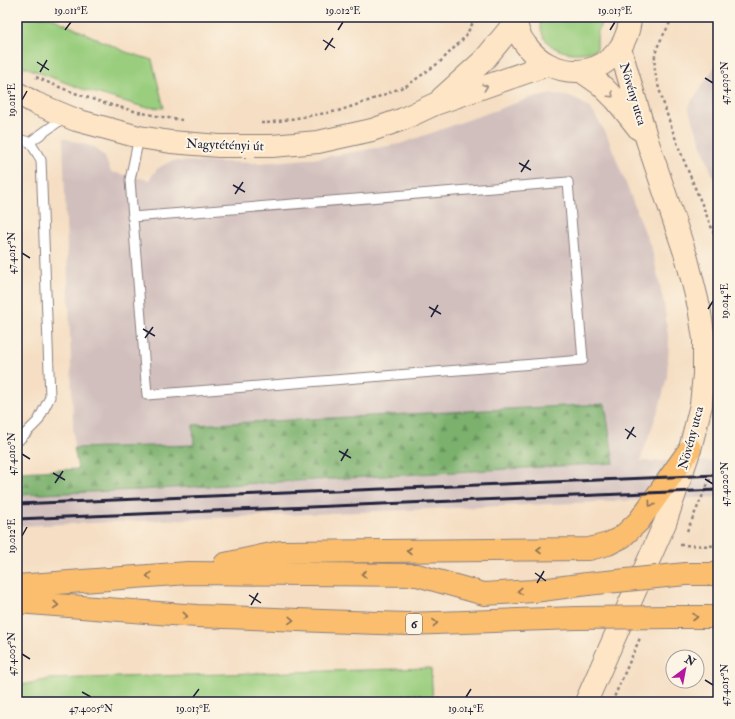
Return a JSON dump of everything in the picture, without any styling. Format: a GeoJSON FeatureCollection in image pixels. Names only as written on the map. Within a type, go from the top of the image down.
{"type":"FeatureCollection","features":[{"type":"Feature","properties":{"kind":"main road","name":"Növény utca"},"geometry":{"type":"LineString","coordinates":[[516,19],[521,39],[532,54],[547,65],[563,70],[581,71],[596,67],[609,59],[620,48],[627,36],[632,19]]}},
{"type":"Feature","properties":{"kind":"main road","name":"Nagytétényi út"},"geometry":{"type":"LineString","coordinates":[[435,104],[484,60],[516,19]]}},
{"type":"Feature","properties":{"kind":"main road","name":"Növény utca"},"geometry":{"type":"LineString","coordinates":[[586,702],[665,523],[690,449],[701,405],[704,374],[704,339],[699,307],[687,259],[647,140],[620,48]]}},
{"type":"Feature","properties":{"kind":"main road","name":"Nagytétényi út"},"geometry":{"type":"LineString","coordinates":[[17,93],[35,103],[76,120],[139,137],[171,142],[219,146],[272,146],[318,142],[372,130],[403,119],[435,104],[547,65]]}},
{"type":"Feature","properties":{"kind":"main road","name":"Növény utca"},"geometry":{"type":"LineString","coordinates":[[581,71],[601,85],[616,100],[647,140]]}},
{"type":"Feature","properties":{"kind":"main road"},"geometry":{"type":"LineString","coordinates":[[188,573],[281,552],[589,550],[608,544],[622,537],[639,521],[690,449]]}},
{"type":"Feature","properties":{"kind":"main road"},"geometry":{"type":"LineString","coordinates":[[17,586],[188,573],[417,575],[484,594],[534,591],[686,574],[718,574]]}},
{"type":"Feature","properties":{"kind":"main road","name":"6"},"geometry":{"type":"LineString","coordinates":[[17,602],[197,616],[400,624],[576,618],[718,617]]}},
{"type":"Feature","properties":{"kind":"lane"},"geometry":{"type":"LineString","coordinates":[[30,142],[67,116]]}},
{"type":"Feature","properties":{"kind":"lane"},"geometry":{"type":"LineString","coordinates":[[132,217],[568,182],[583,360],[147,396],[132,217],[130,180],[139,137]]}},
{"type":"Feature","properties":{"kind":"lane"},"geometry":{"type":"LineString","coordinates":[[17,139],[30,142],[41,160],[50,397],[38,422],[17,441]]}},
{"type":"Feature","properties":{"kind":"path"},"geometry":{"type":"LineString","coordinates":[[259,123],[267,123],[338,111],[408,85],[440,62],[464,37],[476,17]]}},
{"type":"Feature","properties":{"kind":"path"},"geometry":{"type":"LineString","coordinates":[[672,17],[670,24],[661,39],[655,56],[656,76],[670,126],[718,245]]}},
{"type":"Feature","properties":{"kind":"path"},"geometry":{"type":"LineString","coordinates":[[17,69],[29,74]]}},
{"type":"Feature","properties":{"kind":"path"},"geometry":{"type":"LineString","coordinates":[[36,77],[108,105],[159,117],[183,120]]}},
{"type":"Feature","properties":{"kind":"path"},"geometry":{"type":"LineString","coordinates":[[687,531],[718,461]]}},
{"type":"Feature","properties":{"kind":"path"},"geometry":{"type":"LineString","coordinates":[[683,538],[680,545],[718,546]]}},
{"type":"Feature","properties":{"kind":"path"},"geometry":{"type":"LineString","coordinates":[[305,702],[439,698],[442,702]]}},
{"type":"Feature","properties":{"kind":"shaded area"},"geometry":{"type":"Polygon","coordinates":[[[718,62],[718,190],[688,107],[718,62]]]}},
{"type":"Feature","properties":{"kind":"shaded area"},"geometry":{"type":"Polygon","coordinates":[[[554,94],[575,98],[591,109],[606,133],[652,250],[664,304],[669,342],[667,377],[660,405],[640,461],[718,461],[718,497],[17,526],[17,495],[138,490],[614,463],[605,404],[193,425],[195,445],[74,448],[63,138],[94,147],[105,157],[111,172],[149,180],[157,169],[171,161],[259,163],[319,158],[400,144],[530,98],[554,94]]]}},
{"type":"Feature","properties":{"kind":"green space"},"geometry":{"type":"Polygon","coordinates":[[[17,17],[50,17],[126,52],[152,60],[164,108],[144,107],[82,89],[17,64],[17,17]]]}},
{"type":"Feature","properties":{"kind":"green space"},"geometry":{"type":"Polygon","coordinates":[[[540,17],[605,17],[598,32],[597,49],[583,53],[558,50],[544,38],[540,25],[540,17]]]}},
{"type":"Feature","properties":{"kind":"green space"},"geometry":{"type":"Polygon","coordinates":[[[605,404],[614,463],[138,490],[17,495],[17,472],[78,469],[74,448],[194,445],[193,425],[605,404]]]}},
{"type":"Feature","properties":{"kind":"green space"},"geometry":{"type":"Polygon","coordinates":[[[431,668],[433,702],[17,702],[17,686],[50,679],[431,668]]]}},
{"type":"Feature","properties":{"kind":"railway"},"geometry":{"type":"LineString","coordinates":[[17,504],[718,475]]}},
{"type":"Feature","properties":{"kind":"railway"},"geometry":{"type":"LineString","coordinates":[[17,519],[718,490]]}}]}
